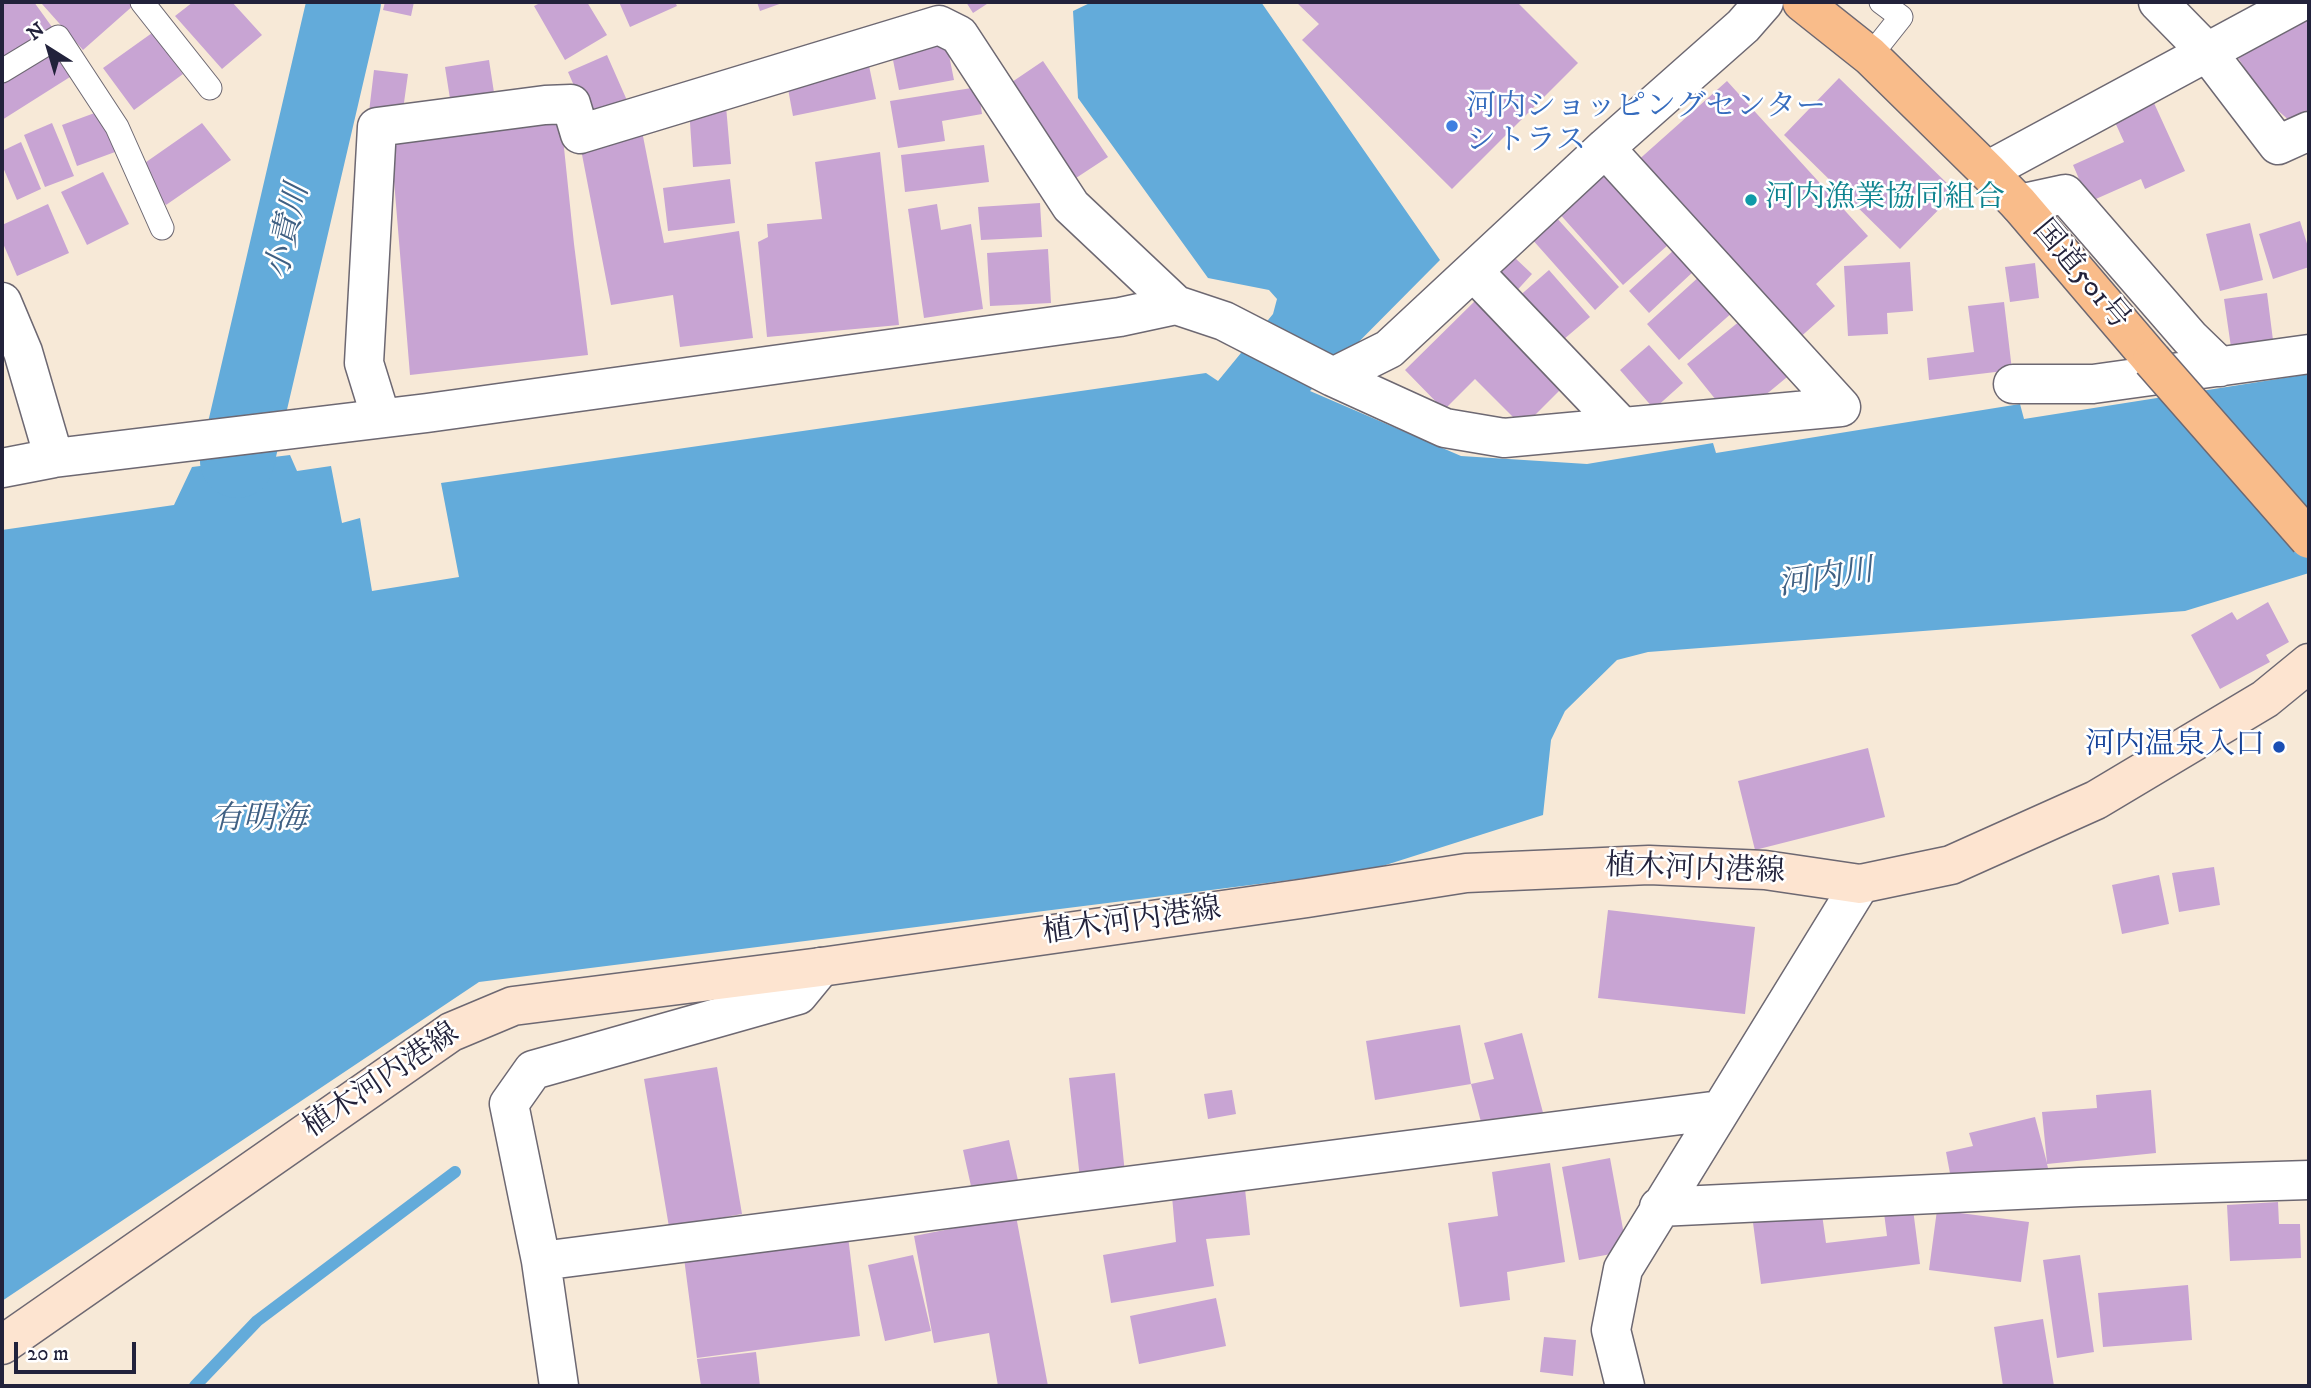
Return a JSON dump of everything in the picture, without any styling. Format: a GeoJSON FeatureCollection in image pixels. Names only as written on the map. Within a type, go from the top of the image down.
{"type":"FeatureCollection","features":[{"type":"Feature","properties":{"kind":"highway","name":"国道501号"},"geometry":{"type":"LineString","coordinates":[[1802,2],[1870,56],[2019,204],[2309,539]]}},
{"type":"Feature","properties":{"kind":"main road","name":"植木河内港線"},"geometry":{"type":"LineString","coordinates":[[2,1345],[451,1032],[513,1006],[821,967],[1466,873],[1649,865],[1765,870],[1860,884],[1951,865],[2096,800],[2265,699],[2309,663]]}},
{"type":"Feature","properties":{"kind":"street"},"geometry":{"type":"LineString","coordinates":[[1334,377],[1389,349],[1605,148],[1743,26],[1764,2]]}},
{"type":"Feature","properties":{"kind":"street"},"geometry":{"type":"LineString","coordinates":[[2158,2],[2207,52],[2278,145],[2309,131]]}},
{"type":"Feature","properties":{"kind":"street"},"geometry":{"type":"LineString","coordinates":[[1987,171],[2300,2]]}},
{"type":"Feature","properties":{"kind":"street"},"geometry":{"type":"LineString","coordinates":[[381,418],[364,363],[377,127],[571,104],[580,134],[939,25],[959,35],[1071,206],[1176,305],[1224,321],[1334,377],[1445,428],[1504,438],[1841,407],[1605,148]]}},
{"type":"Feature","properties":{"kind":"street"},"geometry":{"type":"LineString","coordinates":[[2019,204],[2064,194],[2190,338],[2220,366]]}},
{"type":"Feature","properties":{"kind":"street"},"geometry":{"type":"LineString","coordinates":[[1474,272],[1622,427]]}},
{"type":"Feature","properties":{"kind":"street"},"geometry":{"type":"LineString","coordinates":[[2,302],[23,352],[54,458]]}},
{"type":"Feature","properties":{"kind":"street"},"geometry":{"type":"LineString","coordinates":[[2,468],[54,458],[381,418],[1120,317],[1176,305]]}},
{"type":"Feature","properties":{"kind":"street"},"geometry":{"type":"LineString","coordinates":[[2013,384],[2093,384],[2309,354]]}},
{"type":"Feature","properties":{"kind":"street"},"geometry":{"type":"LineString","coordinates":[[1625,1386],[1611,1330],[1623,1269],[1860,884]]}},
{"type":"Feature","properties":{"kind":"street"},"geometry":{"type":"LineString","coordinates":[[559,1386],[541,1261],[509,1104],[533,1070],[799,995],[821,967]]}},
{"type":"Feature","properties":{"kind":"street"},"geometry":{"type":"LineString","coordinates":[[541,1261],[1720,1110]]}},
{"type":"Feature","properties":{"kind":"street"},"geometry":{"type":"LineString","coordinates":[[1659,1207],[2080,1187],[2309,1180]]}},
{"type":"Feature","properties":{"kind":"lane"},"geometry":{"type":"LineString","coordinates":[[142,2],[210,88]]}},
{"type":"Feature","properties":{"kind":"lane"},"geometry":{"type":"LineString","coordinates":[[1870,56],[1901,18],[1881,2]]}},
{"type":"Feature","properties":{"kind":"lane"},"geometry":{"type":"LineString","coordinates":[[2,71],[58,37],[117,127],[162,228]]}},
{"type":"Feature","properties":{"kind":"water","name":"有明海"},"geometry":{"type":"Polygon","coordinates":[[[1092,2],[1261,2],[1440,260],[1310,391],[1461,456],[1587,464],[1713,443],[1716,453],[2020,404],[2024,419],[2309,374],[2309,573],[2185,611],[1648,652],[1617,660],[1565,711],[1551,740],[1543,815],[1370,870],[479,982],[2,1301],[2,530],[174,505],[192,467],[290,455],[297,471],[331,466],[342,523],[360,518],[372,591],[459,577],[441,483],[1206,373],[1218,381],[1273,314],[1277,299],[1269,290],[1208,278],[1078,98],[1073,11],[1092,2]]]}},
{"type":"Feature","properties":{"kind":"building"},"geometry":{"type":"Polygon","coordinates":[[[2,2],[34,2],[52,27],[2,62],[2,2]]]}},
{"type":"Feature","properties":{"kind":"building"},"geometry":{"type":"Polygon","coordinates":[[[193,2],[232,2],[262,35],[222,69],[175,16],[193,2]]]}},
{"type":"Feature","properties":{"kind":"building"},"geometry":{"type":"Polygon","coordinates":[[[385,2],[414,2],[411,16],[383,10],[385,2]]]}},
{"type":"Feature","properties":{"kind":"building"},"geometry":{"type":"Polygon","coordinates":[[[542,2],[587,2],[607,35],[565,60],[534,6],[542,2]]]}},
{"type":"Feature","properties":{"kind":"building"},"geometry":{"type":"Polygon","coordinates":[[[619,2],[675,2],[677,6],[630,27],[619,2]]]}},
{"type":"Feature","properties":{"kind":"building"},"geometry":{"type":"Polygon","coordinates":[[[757,2],[785,2],[760,11],[757,2]]]}},
{"type":"Feature","properties":{"kind":"building"},"geometry":{"type":"Polygon","coordinates":[[[966,2],[990,2],[973,13],[966,2]]]}},
{"type":"Feature","properties":{"kind":"building","name":"河内ショッピングセンター シトラス"},"geometry":{"type":"Polygon","coordinates":[[[1296,2],[1517,2],[1578,63],[1452,189],[1302,40],[1319,24],[1296,2]]]}},
{"type":"Feature","properties":{"kind":"building"},"geometry":{"type":"Polygon","coordinates":[[[42,4],[135,4],[83,50],[42,4]]]}},
{"type":"Feature","properties":{"kind":"building"},"geometry":{"type":"Polygon","coordinates":[[[2309,8],[2309,123],[2299,129],[2265,102],[2231,46],[2309,8]]]}},
{"type":"Feature","properties":{"kind":"building"},"geometry":{"type":"Polygon","coordinates":[[[152,33],[183,74],[134,110],[103,68],[152,33]]]}},
{"type":"Feature","properties":{"kind":"building"},"geometry":{"type":"Polygon","coordinates":[[[946,40],[954,80],[899,90],[891,50],[946,40]]]}},
{"type":"Feature","properties":{"kind":"building"},"geometry":{"type":"Polygon","coordinates":[[[53,50],[70,77],[2,120],[2,82],[53,50]]]}},
{"type":"Feature","properties":{"kind":"building"},"geometry":{"type":"Polygon","coordinates":[[[607,55],[629,105],[590,122],[568,72],[607,55]]]}},
{"type":"Feature","properties":{"kind":"building"},"geometry":{"type":"Polygon","coordinates":[[[489,60],[495,99],[451,105],[445,67],[489,60]]]}},
{"type":"Feature","properties":{"kind":"building"},"geometry":{"type":"Polygon","coordinates":[[[868,61],[876,99],[793,116],[786,78],[868,61]]]}},
{"type":"Feature","properties":{"kind":"building"},"geometry":{"type":"Polygon","coordinates":[[[1043,61],[1108,157],[1076,178],[1012,82],[1043,61]]]}},
{"type":"Feature","properties":{"kind":"building"},"geometry":{"type":"Polygon","coordinates":[[[374,70],[408,74],[402,117],[369,112],[374,70]]]}},
{"type":"Feature","properties":{"kind":"building"},"geometry":{"type":"Polygon","coordinates":[[[1839,78],[1956,192],[1900,249],[1784,135],[1839,78]]]}},
{"type":"Feature","properties":{"kind":"building","name":"河内漁業協同組合"},"geometry":{"type":"Polygon","coordinates":[[[1727,81],[1868,236],[1816,284],[1835,306],[1796,341],[1635,163],[1727,81]]]}},
{"type":"Feature","properties":{"kind":"building"},"geometry":{"type":"Polygon","coordinates":[[[978,87],[982,114],[942,121],[945,141],[898,148],[890,101],[978,87]]]}},
{"type":"Feature","properties":{"kind":"building"},"geometry":{"type":"Polygon","coordinates":[[[2154,103],[2185,171],[2145,189],[2141,179],[2089,202],[2073,165],[2124,142],[2114,120],[2154,103]]]}},
{"type":"Feature","properties":{"kind":"building"},"geometry":{"type":"Polygon","coordinates":[[[726,106],[731,164],[693,167],[689,108],[726,106]]]}},
{"type":"Feature","properties":{"kind":"building"},"geometry":{"type":"Polygon","coordinates":[[[100,111],[115,152],[77,166],[62,125],[100,111]]]}},
{"type":"Feature","properties":{"kind":"building"},"geometry":{"type":"Polygon","coordinates":[[[561,119],[588,355],[410,375],[390,132],[561,119]]]}},
{"type":"Feature","properties":{"kind":"building"},"geometry":{"type":"Polygon","coordinates":[[[52,123],[74,176],[45,187],[24,135],[52,123]]]}},
{"type":"Feature","properties":{"kind":"building"},"geometry":{"type":"Polygon","coordinates":[[[202,123],[231,160],[166,205],[139,167],[202,123]]]}},
{"type":"Feature","properties":{"kind":"building"},"geometry":{"type":"Polygon","coordinates":[[[641,126],[664,243],[739,231],[753,338],[680,347],[673,295],[611,305],[579,139],[641,126]]]}},
{"type":"Feature","properties":{"kind":"building"},"geometry":{"type":"Polygon","coordinates":[[[21,142],[41,189],[17,200],[2,165],[2,151],[21,142]]]}},
{"type":"Feature","properties":{"kind":"building"},"geometry":{"type":"Polygon","coordinates":[[[984,145],[989,182],[905,192],[901,155],[984,145]]]}},
{"type":"Feature","properties":{"kind":"building"},"geometry":{"type":"Polygon","coordinates":[[[880,152],[899,325],[767,337],[758,242],[768,237],[767,224],[822,219],[815,162],[880,152]]]}},
{"type":"Feature","properties":{"kind":"building"},"geometry":{"type":"Polygon","coordinates":[[[103,172],[129,224],[87,245],[61,192],[103,172]]]}},
{"type":"Feature","properties":{"kind":"building"},"geometry":{"type":"Polygon","coordinates":[[[1604,172],[1668,245],[1623,285],[1558,212],[1604,172]]]}},
{"type":"Feature","properties":{"kind":"building"},"geometry":{"type":"Polygon","coordinates":[[[730,179],[735,223],[668,231],[663,188],[730,179]]]}},
{"type":"Feature","properties":{"kind":"building"},"geometry":{"type":"Polygon","coordinates":[[[1040,203],[1042,237],[981,240],[978,207],[1040,203]]]}},
{"type":"Feature","properties":{"kind":"building"},"geometry":{"type":"Polygon","coordinates":[[[48,204],[69,253],[17,276],[2,241],[2,225],[48,204]]]}},
{"type":"Feature","properties":{"kind":"building"},"geometry":{"type":"Polygon","coordinates":[[[937,204],[941,230],[971,224],[983,309],[924,318],[908,209],[937,204]]]}},
{"type":"Feature","properties":{"kind":"building"},"geometry":{"type":"Polygon","coordinates":[[[1555,216],[1619,287],[1595,310],[1531,238],[1555,216]]]}},
{"type":"Feature","properties":{"kind":"building"},"geometry":{"type":"Polygon","coordinates":[[[2300,221],[2309,250],[2309,267],[2273,279],[2259,234],[2300,221]]]}},
{"type":"Feature","properties":{"kind":"building"},"geometry":{"type":"Polygon","coordinates":[[[2250,223],[2263,280],[2220,291],[2206,234],[2250,223]]]}},
{"type":"Feature","properties":{"kind":"building"},"geometry":{"type":"Polygon","coordinates":[[[1048,249],[1051,303],[990,306],[987,253],[1048,249]]]}},
{"type":"Feature","properties":{"kind":"building"},"geometry":{"type":"Polygon","coordinates":[[[1675,249],[1695,270],[1649,313],[1629,291],[1675,249]]]}},
{"type":"Feature","properties":{"kind":"building"},"geometry":{"type":"Polygon","coordinates":[[[1514,257],[1532,274],[1511,297],[1492,280],[1514,257]]]}},
{"type":"Feature","properties":{"kind":"building"},"geometry":{"type":"Polygon","coordinates":[[[1910,262],[1913,311],[1887,313],[1888,334],[1848,336],[1844,266],[1910,262]]]}},
{"type":"Feature","properties":{"kind":"building"},"geometry":{"type":"Polygon","coordinates":[[[2035,263],[2039,298],[2010,302],[2005,267],[2035,263]]]}},
{"type":"Feature","properties":{"kind":"building"},"geometry":{"type":"Polygon","coordinates":[[[1549,270],[1590,317],[1557,345],[1516,299],[1549,270]]]}},
{"type":"Feature","properties":{"kind":"building"},"geometry":{"type":"Polygon","coordinates":[[[1701,275],[1734,311],[1679,360],[1647,324],[1701,275]]]}},
{"type":"Feature","properties":{"kind":"building"},"geometry":{"type":"Polygon","coordinates":[[[2267,293],[2274,348],[2232,354],[2224,299],[2267,293]]]}},
{"type":"Feature","properties":{"kind":"building"},"geometry":{"type":"Polygon","coordinates":[[[1479,297],[1566,384],[1523,427],[1475,379],[1444,410],[1405,370],[1479,297]]]}},
{"type":"Feature","properties":{"kind":"building"},"geometry":{"type":"Polygon","coordinates":[[[2004,302],[2012,370],[1929,380],[1927,358],[1974,352],[1968,306],[2004,302]]]}},
{"type":"Feature","properties":{"kind":"building"},"geometry":{"type":"Polygon","coordinates":[[[1746,316],[1792,373],[1763,397],[1716,400],[1687,364],[1746,316]]]}},
{"type":"Feature","properties":{"kind":"building"},"geometry":{"type":"Polygon","coordinates":[[[1649,345],[1683,383],[1654,409],[1620,370],[1649,345]]]}},
{"type":"Feature","properties":{"kind":"building"},"geometry":{"type":"Polygon","coordinates":[[[2268,602],[2289,642],[2266,655],[2270,662],[2220,689],[2191,635],[2232,612],[2237,620],[2268,602]]]}},
{"type":"Feature","properties":{"kind":"building"},"geometry":{"type":"Polygon","coordinates":[[[1868,748],[1885,817],[1755,850],[1738,781],[1868,748]]]}},
{"type":"Feature","properties":{"kind":"building"},"geometry":{"type":"Polygon","coordinates":[[[2214,867],[2220,905],[2179,912],[2172,873],[2214,867]]]}},
{"type":"Feature","properties":{"kind":"building"},"geometry":{"type":"Polygon","coordinates":[[[2159,875],[2169,924],[2122,934],[2112,885],[2159,875]]]}},
{"type":"Feature","properties":{"kind":"building"},"geometry":{"type":"Polygon","coordinates":[[[1608,910],[1755,927],[1745,1014],[1598,998],[1608,910]]]}},
{"type":"Feature","properties":{"kind":"building"},"geometry":{"type":"Polygon","coordinates":[[[1460,1025],[1471,1084],[1375,1100],[1366,1041],[1460,1025]]]}},
{"type":"Feature","properties":{"kind":"building"},"geometry":{"type":"Polygon","coordinates":[[[1522,1033],[1546,1124],[1486,1141],[1471,1084],[1494,1079],[1484,1043],[1522,1033]]]}},
{"type":"Feature","properties":{"kind":"building"},"geometry":{"type":"Polygon","coordinates":[[[717,1067],[742,1214],[669,1227],[644,1079],[717,1067]]]}},
{"type":"Feature","properties":{"kind":"building"},"geometry":{"type":"Polygon","coordinates":[[[1115,1073],[1125,1174],[1080,1179],[1069,1078],[1115,1073]]]}},
{"type":"Feature","properties":{"kind":"building"},"geometry":{"type":"Polygon","coordinates":[[[1232,1090],[1236,1114],[1208,1119],[1204,1094],[1232,1090]]]}},
{"type":"Feature","properties":{"kind":"building"},"geometry":{"type":"Polygon","coordinates":[[[2151,1090],[2156,1153],[2047,1164],[2049,1172],[1952,1184],[1946,1152],[1973,1146],[1969,1133],[2035,1117],[2047,1163],[2042,1112],[2097,1108],[2096,1095],[2151,1090]]]}},
{"type":"Feature","properties":{"kind":"building"},"geometry":{"type":"Polygon","coordinates":[[[1009,1140],[1019,1185],[973,1195],[963,1150],[1009,1140]]]}},
{"type":"Feature","properties":{"kind":"building"},"geometry":{"type":"Polygon","coordinates":[[[1610,1158],[1627,1251],[1579,1260],[1562,1167],[1610,1158]]]}},
{"type":"Feature","properties":{"kind":"building"},"geometry":{"type":"Polygon","coordinates":[[[1550,1163],[1565,1262],[1507,1272],[1510,1300],[1460,1307],[1448,1223],[1498,1216],[1492,1172],[1550,1163]]]}},
{"type":"Feature","properties":{"kind":"building"},"geometry":{"type":"Polygon","coordinates":[[[1245,1189],[1250,1235],[1206,1239],[1214,1286],[1111,1303],[1103,1255],[1176,1242],[1172,1196],[1245,1189]]]}},
{"type":"Feature","properties":{"kind":"building"},"geometry":{"type":"Polygon","coordinates":[[[2278,1202],[2279,1224],[2300,1224],[2301,1258],[2230,1261],[2227,1205],[2278,1202]]]}},
{"type":"Feature","properties":{"kind":"building"},"geometry":{"type":"Polygon","coordinates":[[[1821,1207],[1826,1243],[1887,1236],[1884,1213],[1913,1209],[1920,1264],[1761,1284],[1752,1215],[1821,1207]]]}},
{"type":"Feature","properties":{"kind":"building"},"geometry":{"type":"Polygon","coordinates":[[[1937,1210],[2029,1222],[2021,1282],[1929,1270],[1937,1210]]]}},
{"type":"Feature","properties":{"kind":"building"},"geometry":{"type":"Polygon","coordinates":[[[1016,1216],[1048,1386],[998,1386],[989,1333],[934,1343],[914,1236],[1016,1216]]]}},
{"type":"Feature","properties":{"kind":"building"},"geometry":{"type":"Polygon","coordinates":[[[848,1236],[860,1336],[697,1358],[684,1258],[848,1236]]]}},
{"type":"Feature","properties":{"kind":"building"},"geometry":{"type":"Polygon","coordinates":[[[913,1255],[931,1331],[885,1341],[868,1265],[913,1255]]]}},
{"type":"Feature","properties":{"kind":"building"},"geometry":{"type":"Polygon","coordinates":[[[2080,1255],[2094,1352],[2057,1358],[2043,1260],[2080,1255]]]}},
{"type":"Feature","properties":{"kind":"building"},"geometry":{"type":"Polygon","coordinates":[[[2188,1285],[2192,1340],[2103,1347],[2098,1293],[2188,1285]]]}},
{"type":"Feature","properties":{"kind":"building"},"geometry":{"type":"Polygon","coordinates":[[[1216,1298],[1226,1346],[1139,1364],[1130,1316],[1216,1298]]]}},
{"type":"Feature","properties":{"kind":"building"},"geometry":{"type":"Polygon","coordinates":[[[2043,1319],[2054,1386],[2003,1386],[1994,1327],[2043,1319]]]}},
{"type":"Feature","properties":{"kind":"building"},"geometry":{"type":"Polygon","coordinates":[[[1544,1337],[1576,1340],[1573,1376],[1540,1372],[1544,1337]]]}},
{"type":"Feature","properties":{"kind":"building"},"geometry":{"type":"Polygon","coordinates":[[[756,1352],[760,1386],[701,1386],[697,1359],[756,1352]]]}},
{"type":"Feature","properties":{"kind":"waterway","name":"小責川"},"geometry":{"type":"LineString","coordinates":[[237,461],[344,2]]}},
{"type":"Feature","properties":{"kind":"waterway"},"geometry":{"type":"LineString","coordinates":[[195,1386],[257,1321],[455,1172]]}},
{"type":"Feature","properties":{"kind":"place","name":"河内ショッピングセンター シトラス"},"geometry":{"type":"Point","coordinates":[1452,126]}},
{"type":"Feature","properties":{"kind":"place","name":"河内漁業協同組合"},"geometry":{"type":"Point","coordinates":[1751,200]}},
{"type":"Feature","properties":{"kind":"place","name":"河内温泉入口"},"geometry":{"type":"Point","coordinates":[2279,747]}},
{"type":"Feature","properties":{"kind":"water label","name":"河内川"},"geometry":{"type":"Point","coordinates":[1826,580]}}]}
